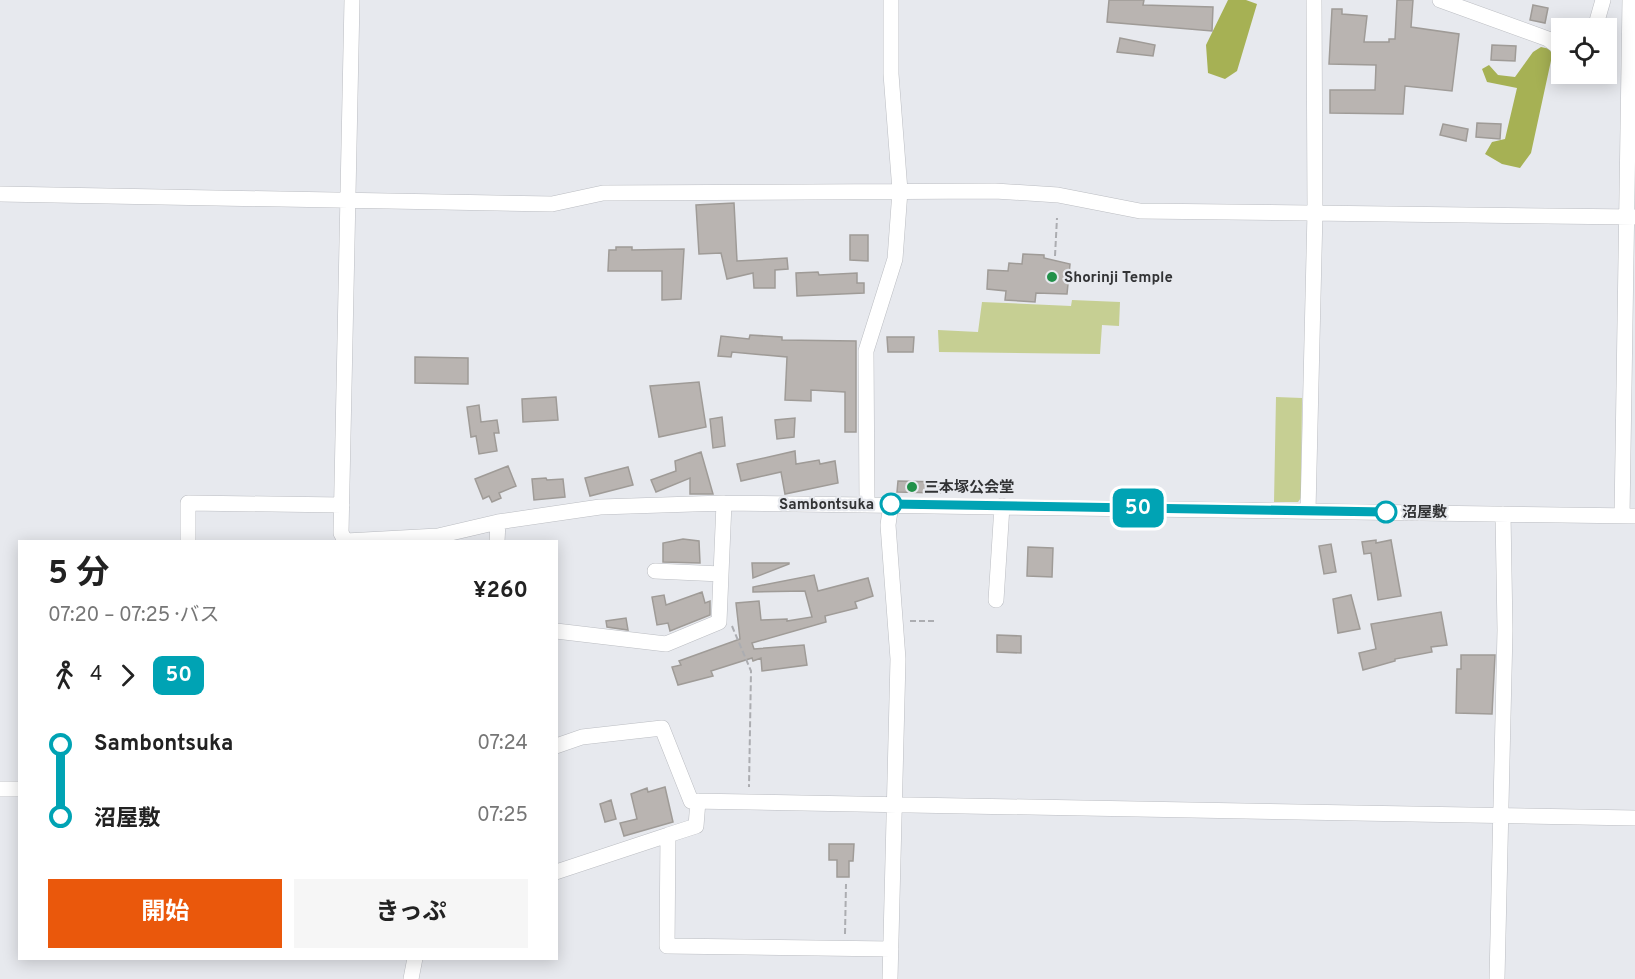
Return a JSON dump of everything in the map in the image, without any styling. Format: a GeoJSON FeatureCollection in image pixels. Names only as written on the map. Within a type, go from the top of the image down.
{"type":"FeatureCollection","features":[{"type":"Feature","properties":{"kind":"street"},"geometry":{"type":"LineString","coordinates":[[345,540],[341,533],[352,0]]}},
{"type":"Feature","properties":{"kind":"street"},"geometry":{"type":"LineString","coordinates":[[867,504],[866,351],[895,260],[900,191],[891,74],[891,0]]}},
{"type":"Feature","properties":{"kind":"street"},"geometry":{"type":"LineString","coordinates":[[1308,511],[1315,212],[1314,0]]}},
{"type":"Feature","properties":{"kind":"street"},"geometry":{"type":"LineString","coordinates":[[1440,0],[1551,41]]}},
{"type":"Feature","properties":{"kind":"street"},"geometry":{"type":"LineString","coordinates":[[1598,18],[1603,0]]}},
{"type":"Feature","properties":{"kind":"street"},"geometry":{"type":"LineString","coordinates":[[364,540],[438,536],[498,522],[600,507],[724,503],[1629,516],[1630,0]]}},
{"type":"Feature","properties":{"kind":"street"},"geometry":{"type":"LineString","coordinates":[[0,194],[552,204],[603,193],[900,191],[1058,195],[1140,211],[1631,217]]}},
{"type":"Feature","properties":{"kind":"street"},"geometry":{"type":"LineString","coordinates":[[558,631],[666,644],[719,622],[724,503]]}},
{"type":"Feature","properties":{"kind":"street"},"geometry":{"type":"LineString","coordinates":[[188,540],[188,504],[342,505]]}},
{"type":"Feature","properties":{"kind":"street"},"geometry":{"type":"LineString","coordinates":[[890,979],[898,659],[888,525],[891,504]]}},
{"type":"Feature","properties":{"kind":"street"},"geometry":{"type":"LineString","coordinates":[[996,600],[1002,506]]}},
{"type":"Feature","properties":{"kind":"street"},"geometry":{"type":"LineString","coordinates":[[1497,979],[1505,630],[1503,514]]}},
{"type":"Feature","properties":{"kind":"street"},"geometry":{"type":"LineString","coordinates":[[497,540],[498,522]]}},
{"type":"Feature","properties":{"kind":"street"},"geometry":{"type":"LineString","coordinates":[[655,571],[721,574]]}},
{"type":"Feature","properties":{"kind":"street"},"geometry":{"type":"LineString","coordinates":[[558,745],[582,737],[662,728],[691,801],[1635,818]]}},
{"type":"Feature","properties":{"kind":"street"},"geometry":{"type":"LineString","coordinates":[[0,789],[18,789]]}},
{"type":"Feature","properties":{"kind":"street"},"geometry":{"type":"LineString","coordinates":[[558,871],[696,826],[698,801]]}},
{"type":"Feature","properties":{"kind":"street"},"geometry":{"type":"LineString","coordinates":[[668,836],[667,946],[891,949]]}},
{"type":"Feature","properties":{"kind":"street"},"geometry":{"type":"LineString","coordinates":[[411,979],[415,960]]}},
{"type":"Feature","properties":{"kind":"path"},"geometry":{"type":"LineString","coordinates":[[1055,256],[1057,218]]}},
{"type":"Feature","properties":{"kind":"path"},"geometry":{"type":"LineString","coordinates":[[719,617],[732,625],[751,671],[749,802]]}},
{"type":"Feature","properties":{"kind":"path"},"geometry":{"type":"LineString","coordinates":[[895,621],[937,621]]}},
{"type":"Feature","properties":{"kind":"path"},"geometry":{"type":"LineString","coordinates":[[845,949],[846,884]]}},
{"type":"Feature","properties":{"kind":"green space"},"geometry":{"type":"Polygon","coordinates":[[[1228,0],[1246,0],[1257,4],[1237,71],[1225,79],[1208,73],[1206,45],[1228,0]]]}},
{"type":"Feature","properties":{"kind":"green space"},"geometry":{"type":"Polygon","coordinates":[[[1541,47],[1550,49],[1551,61],[1531,153],[1520,168],[1502,164],[1485,154],[1492,142],[1505,139],[1517,88],[1487,82],[1482,69],[1489,65],[1498,75],[1515,77],[1533,52],[1541,47]]]}},
{"type":"Feature","properties":{"kind":"green space"},"geometry":{"type":"Polygon","coordinates":[[[1072,300],[1120,302],[1119,326],[1102,325],[1100,354],[939,352],[938,330],[978,332],[982,302],[1071,306],[1072,300]]]}},
{"type":"Feature","properties":{"kind":"green space"},"geometry":{"type":"Polygon","coordinates":[[[1276,397],[1302,398],[1301,498],[1298,502],[1274,502],[1276,397]]]}},
{"type":"Feature","properties":{"kind":"building"},"geometry":{"type":"Polygon","coordinates":[[[1109,0],[1144,0],[1143,5],[1213,7],[1212,31],[1107,22],[1109,0]]]}},
{"type":"Feature","properties":{"kind":"building"},"geometry":{"type":"Polygon","coordinates":[[[1397,0],[1413,0],[1411,27],[1459,34],[1452,91],[1405,86],[1403,114],[1330,113],[1330,90],[1375,90],[1376,65],[1329,64],[1332,9],[1342,9],[1342,14],[1367,16],[1364,42],[1389,42],[1389,39],[1395,39],[1397,0]]]}},
{"type":"Feature","properties":{"kind":"building"},"geometry":{"type":"Polygon","coordinates":[[[1533,5],[1548,8],[1545,23],[1530,20],[1533,5]]]}},
{"type":"Feature","properties":{"kind":"building"},"geometry":{"type":"Polygon","coordinates":[[[1120,38],[1155,45],[1153,56],[1117,52],[1120,38]]]}},
{"type":"Feature","properties":{"kind":"building"},"geometry":{"type":"Polygon","coordinates":[[[1492,45],[1516,46],[1515,61],[1491,60],[1492,45]]]}},
{"type":"Feature","properties":{"kind":"building"},"geometry":{"type":"Polygon","coordinates":[[[1477,123],[1501,124],[1500,139],[1476,137],[1477,123]]]}},
{"type":"Feature","properties":{"kind":"building"},"geometry":{"type":"Polygon","coordinates":[[[1443,124],[1468,129],[1466,141],[1440,135],[1443,124]]]}},
{"type":"Feature","properties":{"kind":"building"},"geometry":{"type":"Polygon","coordinates":[[[734,203],[737,261],[787,258],[788,269],[775,270],[775,288],[754,288],[753,273],[727,279],[721,253],[699,254],[696,205],[734,203]]]}},
{"type":"Feature","properties":{"kind":"building"},"geometry":{"type":"Polygon","coordinates":[[[850,235],[868,235],[868,261],[850,260],[850,235]]]}},
{"type":"Feature","properties":{"kind":"building"},"geometry":{"type":"Polygon","coordinates":[[[616,247],[632,247],[632,250],[684,249],[681,299],[662,300],[662,271],[608,271],[609,250],[616,250],[616,247]]]}},
{"type":"Feature","properties":{"kind":"building"},"geometry":{"type":"Polygon","coordinates":[[[1023,254],[1044,255],[1044,258],[1070,264],[1067,294],[1036,293],[1035,302],[1005,300],[1006,291],[987,289],[988,270],[1008,271],[1009,263],[1022,264],[1023,254]]]}},
{"type":"Feature","properties":{"kind":"building"},"geometry":{"type":"Polygon","coordinates":[[[818,272],[819,275],[857,273],[857,283],[864,283],[864,293],[797,296],[796,273],[818,272]]]}},
{"type":"Feature","properties":{"kind":"building"},"geometry":{"type":"Polygon","coordinates":[[[750,335],[782,337],[782,340],[856,341],[856,432],[845,432],[845,392],[811,390],[811,401],[785,400],[787,357],[732,352],[731,357],[718,356],[721,336],[749,339],[750,335]]]}},
{"type":"Feature","properties":{"kind":"building"},"geometry":{"type":"Polygon","coordinates":[[[887,337],[914,337],[913,352],[888,352],[887,337]]]}},
{"type":"Feature","properties":{"kind":"building"},"geometry":{"type":"Polygon","coordinates":[[[415,357],[468,358],[468,384],[415,383],[415,357]]]}},
{"type":"Feature","properties":{"kind":"building"},"geometry":{"type":"Polygon","coordinates":[[[699,382],[706,427],[659,437],[650,386],[699,382]]]}},
{"type":"Feature","properties":{"kind":"building"},"geometry":{"type":"Polygon","coordinates":[[[556,397],[558,420],[523,422],[522,399],[556,397]]]}},
{"type":"Feature","properties":{"kind":"building"},"geometry":{"type":"Polygon","coordinates":[[[479,405],[481,422],[497,420],[499,433],[494,433],[497,451],[479,454],[476,436],[471,437],[467,407],[479,405]]]}},
{"type":"Feature","properties":{"kind":"building"},"geometry":{"type":"Polygon","coordinates":[[[722,417],[725,446],[713,448],[710,419],[722,417]]]}},
{"type":"Feature","properties":{"kind":"building"},"geometry":{"type":"Polygon","coordinates":[[[795,418],[794,437],[777,439],[775,420],[795,418]]]}},
{"type":"Feature","properties":{"kind":"building"},"geometry":{"type":"Polygon","coordinates":[[[795,451],[796,464],[819,460],[820,464],[835,461],[838,483],[785,494],[781,472],[741,481],[737,464],[795,451]]]}},
{"type":"Feature","properties":{"kind":"building"},"geometry":{"type":"Polygon","coordinates":[[[701,452],[713,494],[690,494],[690,478],[656,492],[651,480],[676,471],[675,461],[701,452]]]}},
{"type":"Feature","properties":{"kind":"building"},"geometry":{"type":"Polygon","coordinates":[[[508,466],[516,486],[499,493],[501,498],[492,502],[489,496],[483,499],[475,479],[508,466]]]}},
{"type":"Feature","properties":{"kind":"building"},"geometry":{"type":"Polygon","coordinates":[[[628,467],[633,485],[590,496],[585,478],[628,467]]]}},
{"type":"Feature","properties":{"kind":"building"},"geometry":{"type":"Polygon","coordinates":[[[546,478],[547,480],[563,479],[565,497],[534,500],[532,479],[546,478]]]}},
{"type":"Feature","properties":{"kind":"building"},"geometry":{"type":"Polygon","coordinates":[[[898,481],[941,482],[940,493],[897,492],[898,481]]]}},
{"type":"Feature","properties":{"kind":"building"},"geometry":{"type":"Polygon","coordinates":[[[683,539],[699,541],[700,563],[663,562],[663,543],[683,539]]]}},
{"type":"Feature","properties":{"kind":"building"},"geometry":{"type":"Polygon","coordinates":[[[1376,540],[1376,543],[1391,540],[1401,596],[1378,600],[1371,553],[1364,554],[1362,542],[1376,540]]]}},
{"type":"Feature","properties":{"kind":"building"},"geometry":{"type":"Polygon","coordinates":[[[1331,544],[1336,572],[1324,574],[1319,546],[1331,544]]]}},
{"type":"Feature","properties":{"kind":"building"},"geometry":{"type":"Polygon","coordinates":[[[1028,547],[1053,548],[1052,577],[1027,576],[1028,547]]]}},
{"type":"Feature","properties":{"kind":"building"},"geometry":{"type":"Polygon","coordinates":[[[752,563],[789,563],[789,564],[753,578],[752,563]]]}},
{"type":"Feature","properties":{"kind":"building"},"geometry":{"type":"Polygon","coordinates":[[[814,575],[818,591],[868,578],[873,596],[855,602],[857,608],[825,616],[826,622],[752,643],[754,649],[804,645],[807,665],[762,671],[761,658],[753,661],[752,658],[711,671],[713,676],[678,685],[672,667],[681,665],[679,661],[740,639],[736,603],[759,601],[761,620],[787,619],[787,621],[812,617],[805,591],[753,592],[753,587],[814,575]]]}},
{"type":"Feature","properties":{"kind":"building"},"geometry":{"type":"Polygon","coordinates":[[[702,592],[705,603],[710,601],[710,615],[670,631],[668,623],[657,625],[652,597],[664,595],[666,605],[702,592]]]}},
{"type":"Feature","properties":{"kind":"building"},"geometry":{"type":"Polygon","coordinates":[[[1351,595],[1360,629],[1338,633],[1333,599],[1351,595]]]}},
{"type":"Feature","properties":{"kind":"building"},"geometry":{"type":"Polygon","coordinates":[[[1441,612],[1447,645],[1431,647],[1432,652],[1395,659],[1395,661],[1363,670],[1359,653],[1376,649],[1371,624],[1441,612]]]}},
{"type":"Feature","properties":{"kind":"building"},"geometry":{"type":"Polygon","coordinates":[[[626,618],[628,630],[607,627],[606,621],[626,618]]]}},
{"type":"Feature","properties":{"kind":"building"},"geometry":{"type":"Polygon","coordinates":[[[997,635],[1021,636],[1021,653],[997,652],[997,635]]]}},
{"type":"Feature","properties":{"kind":"building"},"geometry":{"type":"Polygon","coordinates":[[[1461,655],[1495,655],[1492,714],[1456,713],[1457,669],[1461,669],[1461,655]]]}},
{"type":"Feature","properties":{"kind":"building"},"geometry":{"type":"Polygon","coordinates":[[[665,787],[673,822],[624,836],[620,823],[637,819],[631,794],[647,788],[648,792],[665,787]]]}},
{"type":"Feature","properties":{"kind":"building"},"geometry":{"type":"Polygon","coordinates":[[[611,800],[616,819],[605,822],[600,804],[611,800]]]}},
{"type":"Feature","properties":{"kind":"building"},"geometry":{"type":"Polygon","coordinates":[[[829,844],[854,844],[853,861],[849,861],[849,877],[837,877],[837,860],[829,860],[829,844]]]}},
{"type":"Feature","properties":{"kind":"bus line","name":"50"},"geometry":{"type":"LineString","coordinates":[[891,504],[1386,512]]}},
{"type":"Feature","properties":{"kind":"place","name":"Shorinji Temple"},"geometry":{"type":"Point","coordinates":[1052,277]}},
{"type":"Feature","properties":{"kind":"place","name":"三本塚公会堂"},"geometry":{"type":"Point","coordinates":[912,487]}},
{"type":"Feature","properties":{"kind":"place","name":"Sambontsuka"},"geometry":{"type":"Point","coordinates":[891,504]}},
{"type":"Feature","properties":{"kind":"place","name":"沼屋敷"},"geometry":{"type":"Point","coordinates":[1386,512]}}]}
